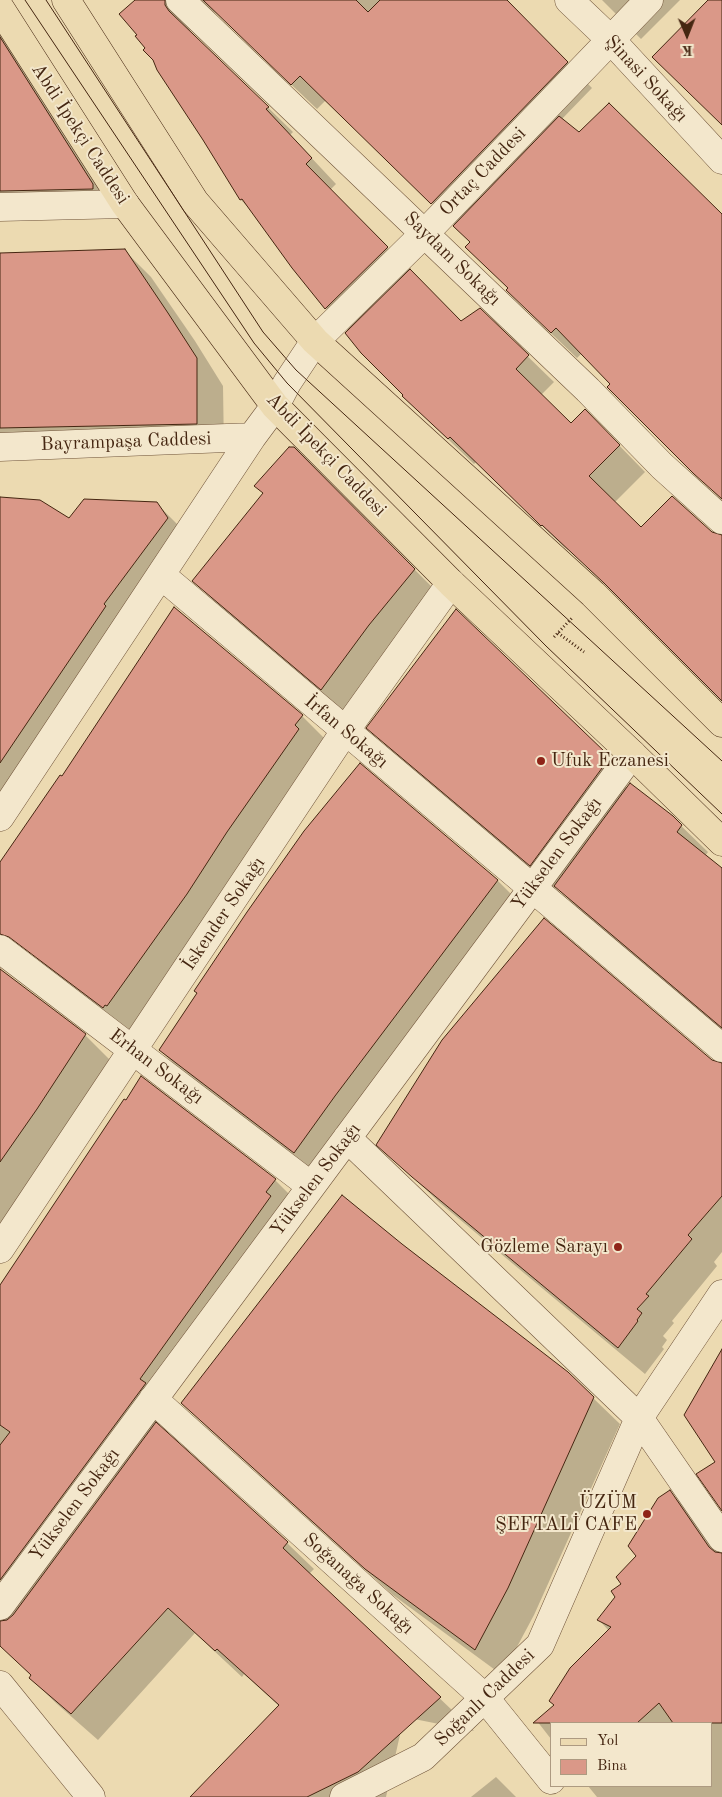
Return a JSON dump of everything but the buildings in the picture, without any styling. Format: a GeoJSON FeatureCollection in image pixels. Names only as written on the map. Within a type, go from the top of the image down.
{"type":"FeatureCollection","features":[{"type":"Feature","properties":{"kind":"main road"},"geometry":{"type":"LineString","coordinates":[[66,0],[196,202],[315,341],[593,594],[722,723]]}},
{"type":"Feature","properties":{"kind":"main road","name":"Abdi İpekçi Caddesi"},"geometry":{"type":"LineString","coordinates":[[0,8],[125,204],[275,406],[452,583],[722,842]]}},
{"type":"Feature","properties":{"kind":"street","name":"Saydam Sokağı"},"geometry":{"type":"LineString","coordinates":[[180,0],[588,390],[662,466],[722,520]]}},
{"type":"Feature","properties":{"kind":"street","name":"Şinasi Sokağı"},"geometry":{"type":"LineString","coordinates":[[569,0],[610,40],[722,160]]}},
{"type":"Feature","properties":{"kind":"street","name":"Ortaç Caddesi"},"geometry":{"type":"LineString","coordinates":[[0,817],[252,437],[275,406],[287,383],[315,341],[424,233],[650,0]]}},
{"type":"Feature","properties":{"kind":"street"},"geometry":{"type":"LineString","coordinates":[[0,207],[125,204]]}},
{"type":"Feature","properties":{"kind":"street","name":"Bayrampaşa Caddesi"},"geometry":{"type":"LineString","coordinates":[[0,447],[252,437]]}},
{"type":"Feature","properties":{"kind":"street","name":"İrfan Sokağı"},"geometry":{"type":"LineString","coordinates":[[161,575],[722,1048]]}},
{"type":"Feature","properties":{"kind":"street","name":"İskender Sokağı"},"geometry":{"type":"LineString","coordinates":[[0,1248],[134,1050],[345,731],[452,583]]}},
{"type":"Feature","properties":{"kind":"street","name":"Yükselen Sokağı"},"geometry":{"type":"LineString","coordinates":[[0,1606],[632,754]]}},
{"type":"Feature","properties":{"kind":"street","name":"Erhan Sokağı"},"geometry":{"type":"LineString","coordinates":[[0,949],[311,1186]]}},
{"type":"Feature","properties":{"kind":"street"},"geometry":{"type":"LineString","coordinates":[[347,1138],[639,1418],[722,1538]]}},
{"type":"Feature","properties":{"kind":"street","name":"Soğanlı Caddesi"},"geometry":{"type":"LineString","coordinates":[[344,1797],[377,1789],[422,1758],[540,1645],[639,1418],[722,1294]]}},
{"type":"Feature","properties":{"kind":"street","name":"Soğanağa Sokağı"},"geometry":{"type":"LineString","coordinates":[[153,1399],[485,1698],[550,1779]]}},
{"type":"Feature","properties":{"kind":"street"},"geometry":{"type":"LineString","coordinates":[[0,1684],[91,1797]]}},
{"type":"Feature","properties":{"kind":"street"},"geometry":{"type":"LineString","coordinates":[[557,1787],[565,1797]]}},
{"type":"Feature","properties":{"kind":"path"},"geometry":{"type":"LineString","coordinates":[[533,659],[593,594]]}},
{"type":"Feature","properties":{"kind":"path"},"geometry":{"type":"LineString","coordinates":[[558,633],[584,652]]}},
{"type":"Feature","properties":{"kind":"tram line"},"geometry":{"type":"LineString","coordinates":[[25,0],[254,343],[287,383],[546,646],[722,814]]}},
{"type":"Feature","properties":{"kind":"tram line"},"geometry":{"type":"LineString","coordinates":[[46,0],[263,332],[296,370],[722,761]]}},
{"type":"Feature","properties":{"kind":"place","name":"Ufuk Eczanesi"},"geometry":{"type":"Point","coordinates":[541,761]}},
{"type":"Feature","properties":{"kind":"place","name":"Gözleme Sarayı"},"geometry":{"type":"Point","coordinates":[618,1247]}},
{"type":"Feature","properties":{"kind":"place","name":"ÜZÜM ŞEFTALİ CAFE"},"geometry":{"type":"Point","coordinates":[647,1514]}}]}
